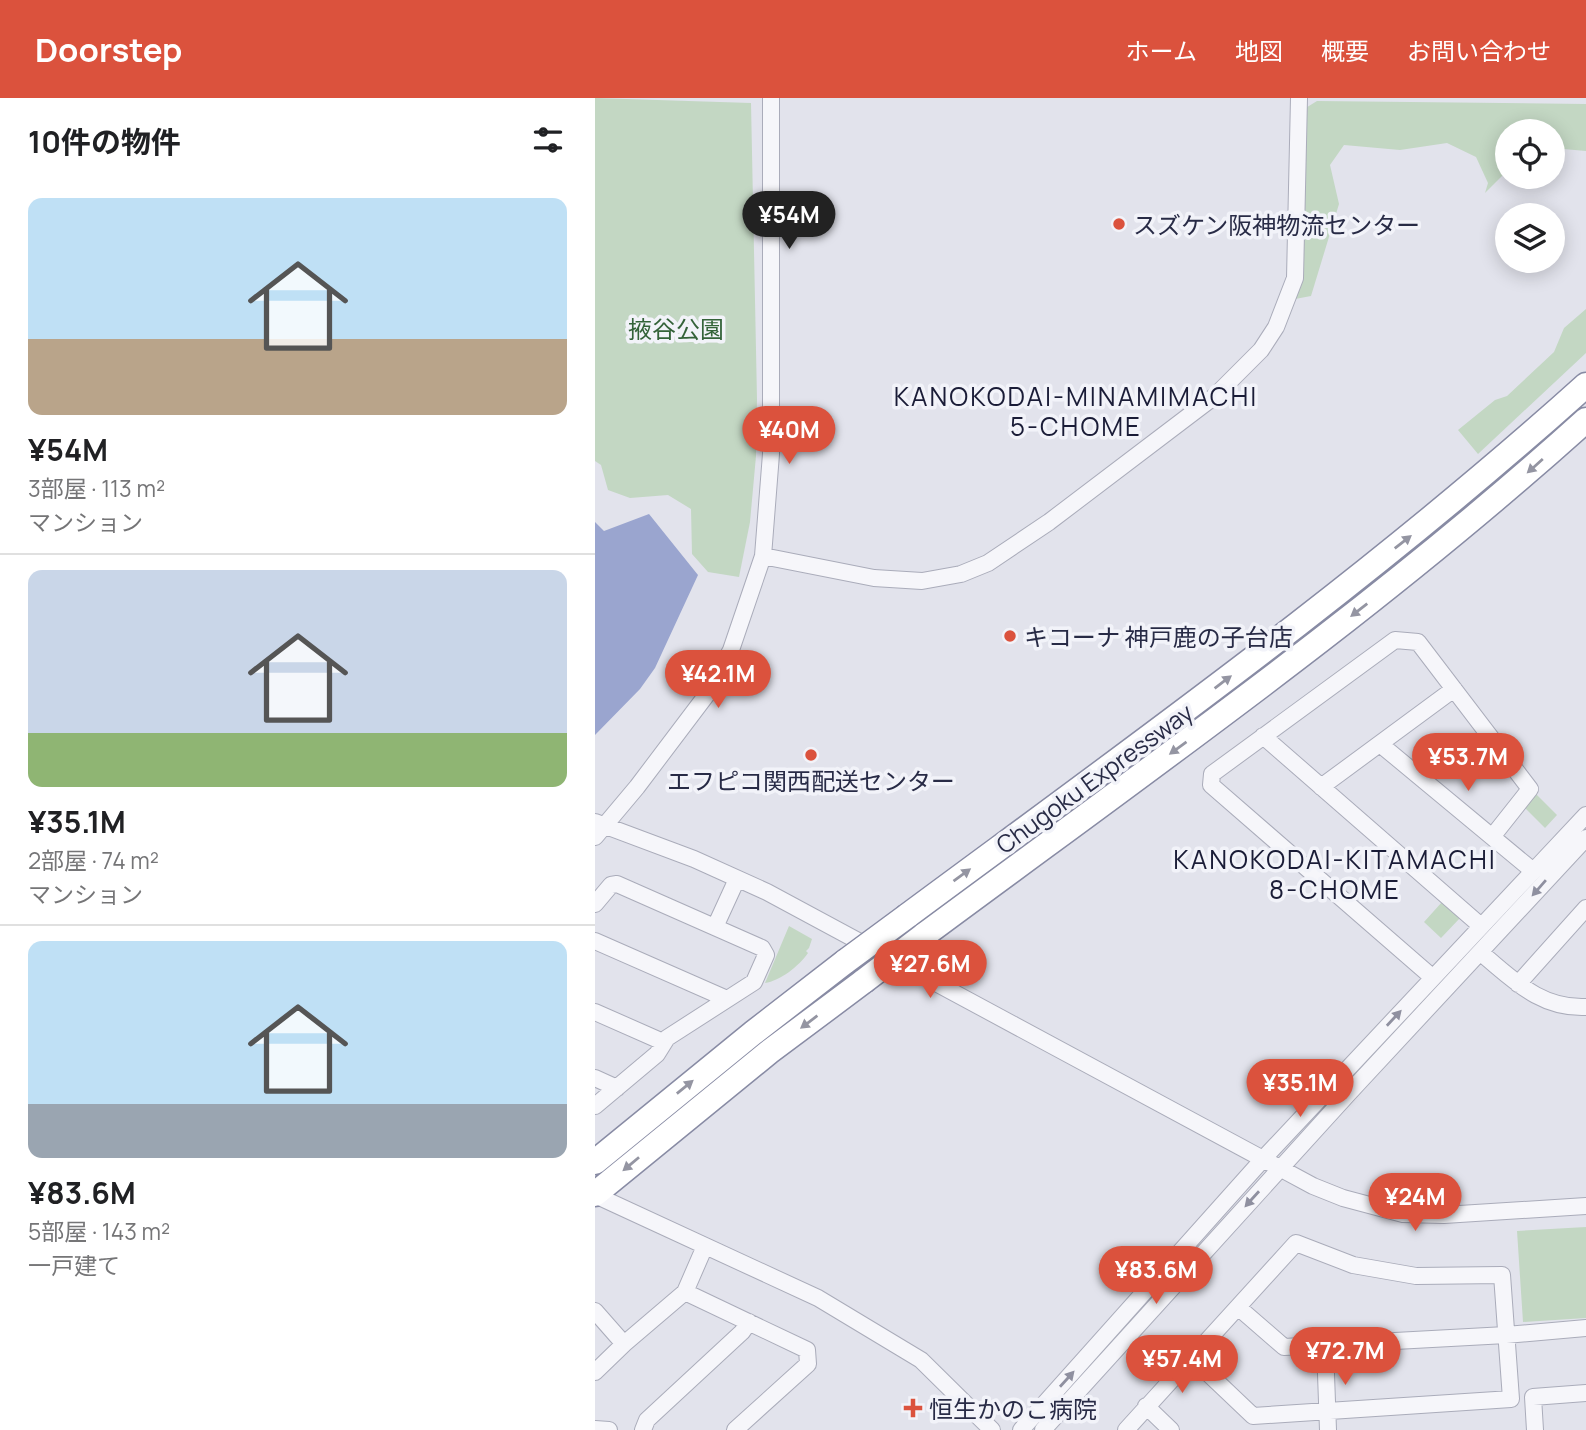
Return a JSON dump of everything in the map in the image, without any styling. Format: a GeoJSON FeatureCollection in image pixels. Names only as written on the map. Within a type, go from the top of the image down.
{"type":"FeatureCollection","features":[{"type":"Feature","properties":{"kind":"highway","name":"Chugoku Expressway"},"geometry":{"type":"LineString","coordinates":[[595,1162],[846,961],[1312,614],[1427,523],[1586,385]]}},
{"type":"Feature","properties":{"kind":"highway","name":"Chugoku Expressway"},"geometry":{"type":"LineString","coordinates":[[595,1195],[769,1052],[1326,636],[1451,537],[1586,420]]}},
{"type":"Feature","properties":{"kind":"street"},"geometry":{"type":"LineString","coordinates":[[771,98],[771,454],[764,556],[731,650],[708,693],[646,776],[598,829],[694,859],[779,898],[1314,1186],[1343,1198],[1403,1214],[1444,1215],[1586,1206]]}},
{"type":"Feature","properties":{"kind":"street"},"geometry":{"type":"LineString","coordinates":[[764,556],[874,578],[922,581],[961,574],[988,563],[1049,522],[1215,396],[1261,350],[1276,327],[1295,278],[1299,98]]}},
{"type":"Feature","properties":{"kind":"street"},"geometry":{"type":"LineString","coordinates":[[1432,978],[1211,785],[1212,774],[1395,640],[1418,642],[1531,789],[1492,837]]}},
{"type":"Feature","properties":{"kind":"street"},"geometry":{"type":"LineString","coordinates":[[1321,786],[1454,689]]}},
{"type":"Feature","properties":{"kind":"street"},"geometry":{"type":"LineString","coordinates":[[1263,736],[1482,926]]}},
{"type":"Feature","properties":{"kind":"street"},"geometry":{"type":"LineString","coordinates":[[1380,744],[1532,870]]}},
{"type":"Feature","properties":{"kind":"street"},"geometry":{"type":"LineString","coordinates":[[1021,1430],[1263,1157],[1586,814]]}},
{"type":"Feature","properties":{"kind":"street"},"geometry":{"type":"LineString","coordinates":[[1043,1430],[1281,1167],[1586,838]]}},
{"type":"Feature","properties":{"kind":"street"},"geometry":{"type":"LineString","coordinates":[[715,927],[737,878]]}},
{"type":"Feature","properties":{"kind":"street"},"geometry":{"type":"LineString","coordinates":[[595,904],[611,885],[617,884],[762,948],[766,955],[754,982],[667,1038],[657,1054],[595,1106]]}},
{"type":"Feature","properties":{"kind":"street"},"geometry":{"type":"LineString","coordinates":[[1518,984],[1586,908]]}},
{"type":"Feature","properties":{"kind":"street"},"geometry":{"type":"LineString","coordinates":[[595,941],[727,999]]}},
{"type":"Feature","properties":{"kind":"street"},"geometry":{"type":"LineString","coordinates":[[1481,953],[1541,1000],[1571,1007],[1586,1007]]}},
{"type":"Feature","properties":{"kind":"street"},"geometry":{"type":"LineString","coordinates":[[595,1012],[663,1042]]}},
{"type":"Feature","properties":{"kind":"street"},"geometry":{"type":"LineString","coordinates":[[595,1078],[617,1088]]}},
{"type":"Feature","properties":{"kind":"street"},"geometry":{"type":"LineString","coordinates":[[595,1195],[818,1298],[921,1360],[992,1430]]}},
{"type":"Feature","properties":{"kind":"street"},"geometry":{"type":"LineString","coordinates":[[1126,1430],[1296,1243],[1353,1265],[1416,1276],[1503,1275],[1511,1399],[1253,1416],[1192,1358]]}},
{"type":"Feature","properties":{"kind":"street"},"geometry":{"type":"LineString","coordinates":[[595,1372],[685,1292],[705,1246]]}},
{"type":"Feature","properties":{"kind":"street"},"geometry":{"type":"LineString","coordinates":[[685,1292],[807,1350],[810,1358],[808,1364],[735,1430]]}},
{"type":"Feature","properties":{"kind":"street"},"geometry":{"type":"LineString","coordinates":[[1239,1308],[1284,1348],[1586,1328]]}},
{"type":"Feature","properties":{"kind":"street"},"geometry":{"type":"LineString","coordinates":[[595,1311],[624,1344]]}},
{"type":"Feature","properties":{"kind":"street"},"geometry":{"type":"LineString","coordinates":[[643,1430],[647,1420],[742,1332],[749,1322]]}},
{"type":"Feature","properties":{"kind":"street"},"geometry":{"type":"LineString","coordinates":[[1325,1346],[1328,1430]]}},
{"type":"Feature","properties":{"kind":"street"},"geometry":{"type":"LineString","coordinates":[[1535,1430],[1533,1397],[1586,1393]]}},
{"type":"Feature","properties":{"kind":"street"},"geometry":{"type":"LineString","coordinates":[[1146,1406],[1171,1430]]}},
{"type":"Feature","properties":{"kind":"street"},"geometry":{"type":"LineString","coordinates":[[595,1429],[609,1430]]}},
{"type":"Feature","properties":{"kind":"green space","name":"掖谷公園"},"geometry":{"type":"Polygon","coordinates":[[[595,98],[751,103],[756,456],[750,522],[739,577],[708,572],[692,554],[691,509],[668,495],[630,498],[608,490],[601,465],[595,461],[595,98]]]}},
{"type":"Feature","properties":{"kind":"green space"},"geometry":{"type":"Polygon","coordinates":[[[1317,101],[1586,104],[1586,151],[1565,149],[1565,119],[1495,119],[1495,183],[1485,193],[1488,183],[1476,157],[1447,143],[1400,150],[1344,145],[1330,165],[1339,204],[1311,296],[1295,299],[1304,262],[1304,109],[1317,101]]]}},
{"type":"Feature","properties":{"kind":"green space"},"geometry":{"type":"Polygon","coordinates":[[[1586,309],[1586,353],[1478,454],[1458,430],[1495,400],[1507,396],[1554,352],[1564,328],[1586,309]]]}},
{"type":"Feature","properties":{"kind":"green space"},"geometry":{"type":"Polygon","coordinates":[[[1536,794],[1557,815],[1545,828],[1524,807],[1536,794]]]}},
{"type":"Feature","properties":{"kind":"green space"},"geometry":{"type":"Polygon","coordinates":[[[1442,902],[1460,918],[1441,938],[1424,922],[1442,902]]]}},
{"type":"Feature","properties":{"kind":"green space"},"geometry":{"type":"Polygon","coordinates":[[[789,926],[812,939],[806,951],[808,953],[789,972],[765,983],[789,926]]]}},
{"type":"Feature","properties":{"kind":"green space"},"geometry":{"type":"Polygon","coordinates":[[[1586,1227],[1586,1318],[1523,1322],[1517,1231],[1586,1227]]]}},
{"type":"Feature","properties":{"kind":"water"},"geometry":{"type":"Polygon","coordinates":[[[649,514],[698,575],[655,668],[640,689],[595,735],[595,522],[604,531],[649,514]]]}},
{"type":"Feature","properties":{"kind":"place","name":"スズケン阪神物流センター"},"geometry":{"type":"Point","coordinates":[1119,224]}},
{"type":"Feature","properties":{"kind":"place","name":"キコーナ 神戸鹿の子台店"},"geometry":{"type":"Point","coordinates":[1010,636]}},
{"type":"Feature","properties":{"kind":"place","name":"エフピコ関西配送センター"},"geometry":{"type":"Point","coordinates":[811,755]}},
{"type":"Feature","properties":{"kind":"place","name":"恒生かのこ病院"},"geometry":{"type":"Point","coordinates":[913,1408]}},
{"type":"Feature","properties":{"kind":"district","name":"KANOKODAI-MINAMIMACHI 5-CHOME"},"geometry":{"type":"Point","coordinates":[1076,411]}},
{"type":"Feature","properties":{"kind":"district","name":"KANOKODAI-KITAMACHI 8-CHOME"},"geometry":{"type":"Point","coordinates":[1335,874]}}]}
